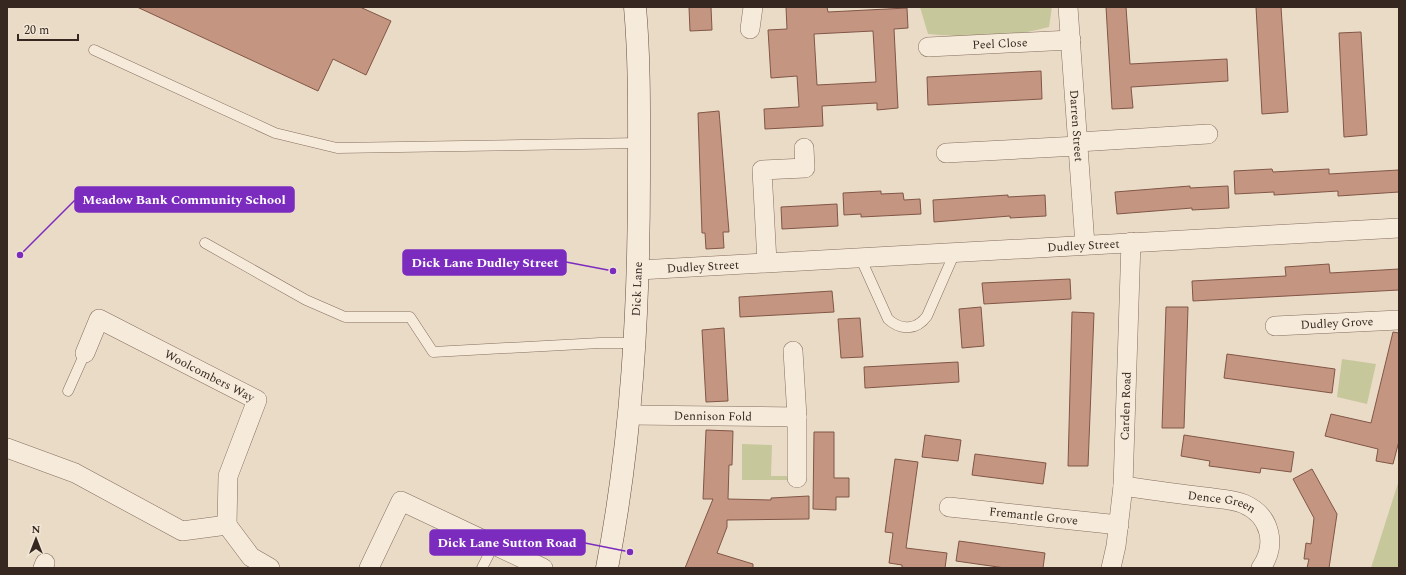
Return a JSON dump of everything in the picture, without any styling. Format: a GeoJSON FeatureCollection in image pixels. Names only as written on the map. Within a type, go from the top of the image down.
{"type":"FeatureCollection","features":[{"type":"Feature","properties":{"kind":"street","name":"Dick Lane"},"geometry":{"type":"LineString","coordinates":[[607,568],[616,518],[629,415],[639,270],[639,47],[635,7]]}},
{"type":"Feature","properties":{"kind":"street"},"geometry":{"type":"LineString","coordinates":[[750,29],[753,7]]}},
{"type":"Feature","properties":{"kind":"street","name":"Darren Street"},"geometry":{"type":"LineString","coordinates":[[1068,7],[1085,245]]}},
{"type":"Feature","properties":{"kind":"street","name":"Peel Close"},"geometry":{"type":"LineString","coordinates":[[928,47],[1071,40]]}},
{"type":"Feature","properties":{"kind":"street"},"geometry":{"type":"LineString","coordinates":[[946,153],[1208,134]]}},
{"type":"Feature","properties":{"kind":"street"},"geometry":{"type":"LineString","coordinates":[[767,262],[762,170],[805,168],[804,148]]}},
{"type":"Feature","properties":{"kind":"street","name":"Dudley Street"},"geometry":{"type":"LineString","coordinates":[[639,270],[1399,228]]}},
{"type":"Feature","properties":{"kind":"street","name":"Carden Road"},"geometry":{"type":"LineString","coordinates":[[1113,568],[1123,486],[1131,242]]}},
{"type":"Feature","properties":{"kind":"street","name":"Woolcombers Way"},"geometry":{"type":"LineString","coordinates":[[85,353],[99,319],[257,400],[228,476],[227,525]]}},
{"type":"Feature","properties":{"kind":"street","name":"Dudley Grove"},"geometry":{"type":"LineString","coordinates":[[1275,326],[1399,320]]}},
{"type":"Feature","properties":{"kind":"street"},"geometry":{"type":"LineString","coordinates":[[793,351],[797,417],[797,478]]}},
{"type":"Feature","properties":{"kind":"street","name":"Dennison Fold"},"geometry":{"type":"LineString","coordinates":[[629,415],[797,417]]}},
{"type":"Feature","properties":{"kind":"street"},"geometry":{"type":"LineString","coordinates":[[7,448],[75,473],[182,531],[227,525],[251,557],[270,568]]}},
{"type":"Feature","properties":{"kind":"street","name":"Dence Green"},"geometry":{"type":"LineString","coordinates":[[1123,486],[1233,501],[1252,508],[1265,522],[1269,532],[1269,551],[1261,568]]}},
{"type":"Feature","properties":{"kind":"street"},"geometry":{"type":"LineString","coordinates":[[369,568],[401,501],[543,568]]}},
{"type":"Feature","properties":{"kind":"street","name":"Fremantle Grove"},"geometry":{"type":"LineString","coordinates":[[949,507],[1119,525]]}},
{"type":"Feature","properties":{"kind":"lane"},"geometry":{"type":"LineString","coordinates":[[94,50],[275,133],[337,148],[639,143]]}},
{"type":"Feature","properties":{"kind":"lane"},"geometry":{"type":"LineString","coordinates":[[205,243],[306,300],[345,317],[410,317],[433,352],[600,343],[634,343]]}},
{"type":"Feature","properties":{"kind":"lane"},"geometry":{"type":"LineString","coordinates":[[860,258],[888,319],[897,326],[909,328],[919,324],[927,316],[955,252]]}},
{"type":"Feature","properties":{"kind":"lane"},"geometry":{"type":"LineString","coordinates":[[68,391],[85,353]]}},
{"type":"Feature","properties":{"kind":"lane"},"geometry":{"type":"LineString","coordinates":[[482,568],[494,544]]}},
{"type":"Feature","properties":{"kind":"green space"},"geometry":{"type":"Polygon","coordinates":[[[920,7],[1052,7],[1049,27],[1034,31],[1004,35],[959,36],[928,34],[920,7]]]}},
{"type":"Feature","properties":{"kind":"green space"},"geometry":{"type":"Polygon","coordinates":[[[1342,359],[1376,364],[1367,404],[1337,397],[1342,359]]]}},
{"type":"Feature","properties":{"kind":"green space"},"geometry":{"type":"Polygon","coordinates":[[[742,444],[772,445],[771,476],[789,476],[789,480],[742,480],[742,444]]]}},
{"type":"Feature","properties":{"kind":"green space"},"geometry":{"type":"Polygon","coordinates":[[[1399,480],[1399,568],[1371,568],[1399,480]]]}},
{"type":"Feature","properties":{"kind":"building"},"geometry":{"type":"Polygon","coordinates":[[[137,7],[360,7],[391,21],[366,75],[333,59],[318,91],[137,7]]]}},
{"type":"Feature","properties":{"kind":"building"},"geometry":{"type":"Polygon","coordinates":[[[689,7],[711,7],[712,30],[690,31],[689,7]]]}},
{"type":"Feature","properties":{"kind":"building"},"geometry":{"type":"Polygon","coordinates":[[[786,7],[827,7],[828,12],[907,8],[908,28],[894,29],[898,108],[877,110],[877,103],[822,106],[823,126],[765,129],[764,109],[799,107],[797,76],[771,78],[768,30],[787,29],[786,7]],[[873,31],[814,34],[817,85],[876,82],[873,31]]]}},
{"type":"Feature","properties":{"kind":"building"},"geometry":{"type":"Polygon","coordinates":[[[1106,7],[1126,7],[1130,64],[1227,59],[1228,81],[1131,87],[1133,108],[1112,109],[1106,7]]]}},
{"type":"Feature","properties":{"kind":"building"},"geometry":{"type":"Polygon","coordinates":[[[1256,7],[1281,7],[1288,112],[1262,114],[1256,7]]]}},
{"type":"Feature","properties":{"kind":"building"},"geometry":{"type":"Polygon","coordinates":[[[1361,32],[1367,135],[1344,137],[1339,33],[1361,32]]]}},
{"type":"Feature","properties":{"kind":"building"},"geometry":{"type":"Polygon","coordinates":[[[1041,71],[1042,99],[928,105],[927,77],[1041,71]]]}},
{"type":"Feature","properties":{"kind":"building"},"geometry":{"type":"Polygon","coordinates":[[[719,111],[729,232],[723,232],[724,248],[706,249],[705,233],[702,233],[698,113],[719,111]]]}},
{"type":"Feature","properties":{"kind":"building"},"geometry":{"type":"Polygon","coordinates":[[[1272,169],[1273,172],[1329,169],[1329,174],[1399,170],[1399,192],[1338,196],[1338,191],[1274,195],[1274,192],[1235,194],[1234,171],[1272,169]]]}},
{"type":"Feature","properties":{"kind":"building"},"geometry":{"type":"Polygon","coordinates":[[[1190,186],[1190,188],[1228,186],[1229,208],[1192,210],[1192,208],[1117,214],[1115,192],[1190,186]]]}},
{"type":"Feature","properties":{"kind":"building"},"geometry":{"type":"Polygon","coordinates":[[[881,191],[881,194],[903,193],[904,200],[920,199],[921,214],[861,217],[861,214],[844,215],[843,193],[881,191]]]}},
{"type":"Feature","properties":{"kind":"building"},"geometry":{"type":"Polygon","coordinates":[[[1008,195],[1008,197],[1045,195],[1046,216],[1010,218],[1010,216],[934,222],[933,200],[1008,195]]]}},
{"type":"Feature","properties":{"kind":"building"},"geometry":{"type":"Polygon","coordinates":[[[837,204],[838,226],[782,229],[781,207],[837,204]]]}},
{"type":"Feature","properties":{"kind":"building"},"geometry":{"type":"Polygon","coordinates":[[[1329,264],[1330,273],[1399,269],[1399,290],[1193,301],[1192,281],[1286,276],[1285,267],[1329,264]]]}},
{"type":"Feature","properties":{"kind":"building"},"geometry":{"type":"Polygon","coordinates":[[[1070,279],[1071,299],[984,304],[982,283],[1070,279]]]}},
{"type":"Feature","properties":{"kind":"building"},"geometry":{"type":"Polygon","coordinates":[[[832,291],[834,312],[740,317],[739,297],[832,291]]]}},
{"type":"Feature","properties":{"kind":"building"},"geometry":{"type":"Polygon","coordinates":[[[981,307],[984,346],[962,348],[959,309],[981,307]]]}},
{"type":"Feature","properties":{"kind":"building"},"geometry":{"type":"Polygon","coordinates":[[[1166,307],[1188,307],[1184,428],[1162,428],[1166,307]]]}},
{"type":"Feature","properties":{"kind":"building"},"geometry":{"type":"Polygon","coordinates":[[[1072,312],[1094,313],[1088,466],[1068,466],[1072,312]]]}},
{"type":"Feature","properties":{"kind":"building"},"geometry":{"type":"Polygon","coordinates":[[[860,318],[863,357],[841,358],[838,319],[860,318]]]}},
{"type":"Feature","properties":{"kind":"building"},"geometry":{"type":"Polygon","coordinates":[[[724,328],[728,401],[706,402],[702,330],[724,328]]]}},
{"type":"Feature","properties":{"kind":"building"},"geometry":{"type":"Polygon","coordinates":[[[1393,332],[1399,333],[1399,441],[1393,464],[1376,461],[1378,449],[1325,436],[1331,414],[1371,423],[1393,332]]]}},
{"type":"Feature","properties":{"kind":"building"},"geometry":{"type":"Polygon","coordinates":[[[1227,354],[1335,369],[1332,393],[1224,378],[1227,354]]]}},
{"type":"Feature","properties":{"kind":"building"},"geometry":{"type":"Polygon","coordinates":[[[958,362],[959,382],[865,388],[864,367],[958,362]]]}},
{"type":"Feature","properties":{"kind":"building"},"geometry":{"type":"Polygon","coordinates":[[[706,430],[733,431],[732,465],[729,465],[728,499],[771,500],[771,498],[809,496],[809,519],[727,520],[727,527],[717,553],[753,564],[753,568],[685,568],[713,499],[703,499],[706,430]]]}},
{"type":"Feature","properties":{"kind":"building"},"geometry":{"type":"Polygon","coordinates":[[[814,432],[834,432],[834,478],[849,478],[849,497],[836,497],[836,510],[813,509],[814,432]]]}},
{"type":"Feature","properties":{"kind":"building"},"geometry":{"type":"Polygon","coordinates":[[[925,435],[961,440],[958,461],[922,457],[925,435]]]}},
{"type":"Feature","properties":{"kind":"building"},"geometry":{"type":"Polygon","coordinates":[[[1184,435],[1294,452],[1291,472],[1261,468],[1260,473],[1209,466],[1210,461],[1181,456],[1184,435]]]}},
{"type":"Feature","properties":{"kind":"building"},"geometry":{"type":"Polygon","coordinates":[[[975,454],[1046,463],[1043,484],[972,475],[975,454]]]}},
{"type":"Feature","properties":{"kind":"building"},"geometry":{"type":"Polygon","coordinates":[[[895,459],[918,462],[906,548],[947,553],[945,568],[902,568],[902,565],[889,563],[893,533],[885,532],[895,459]]]}},
{"type":"Feature","properties":{"kind":"building"},"geometry":{"type":"Polygon","coordinates":[[[1312,469],[1337,514],[1329,568],[1307,568],[1309,559],[1304,559],[1306,543],[1311,544],[1314,518],[1293,479],[1312,469]]]}},
{"type":"Feature","properties":{"kind":"building"},"geometry":{"type":"Polygon","coordinates":[[[959,541],[1045,553],[1043,568],[1005,568],[956,561],[959,541]]]}},
{"type":"Feature","properties":{"kind":"place","name":"Meadow Bank Community School"},"geometry":{"type":"Point","coordinates":[20,255]}},
{"type":"Feature","properties":{"kind":"place","name":"Dick Lane Dudley Street"},"geometry":{"type":"Point","coordinates":[613,271]}},
{"type":"Feature","properties":{"kind":"place","name":"Dick Lane Sutton Road"},"geometry":{"type":"Point","coordinates":[630,552]}}]}
